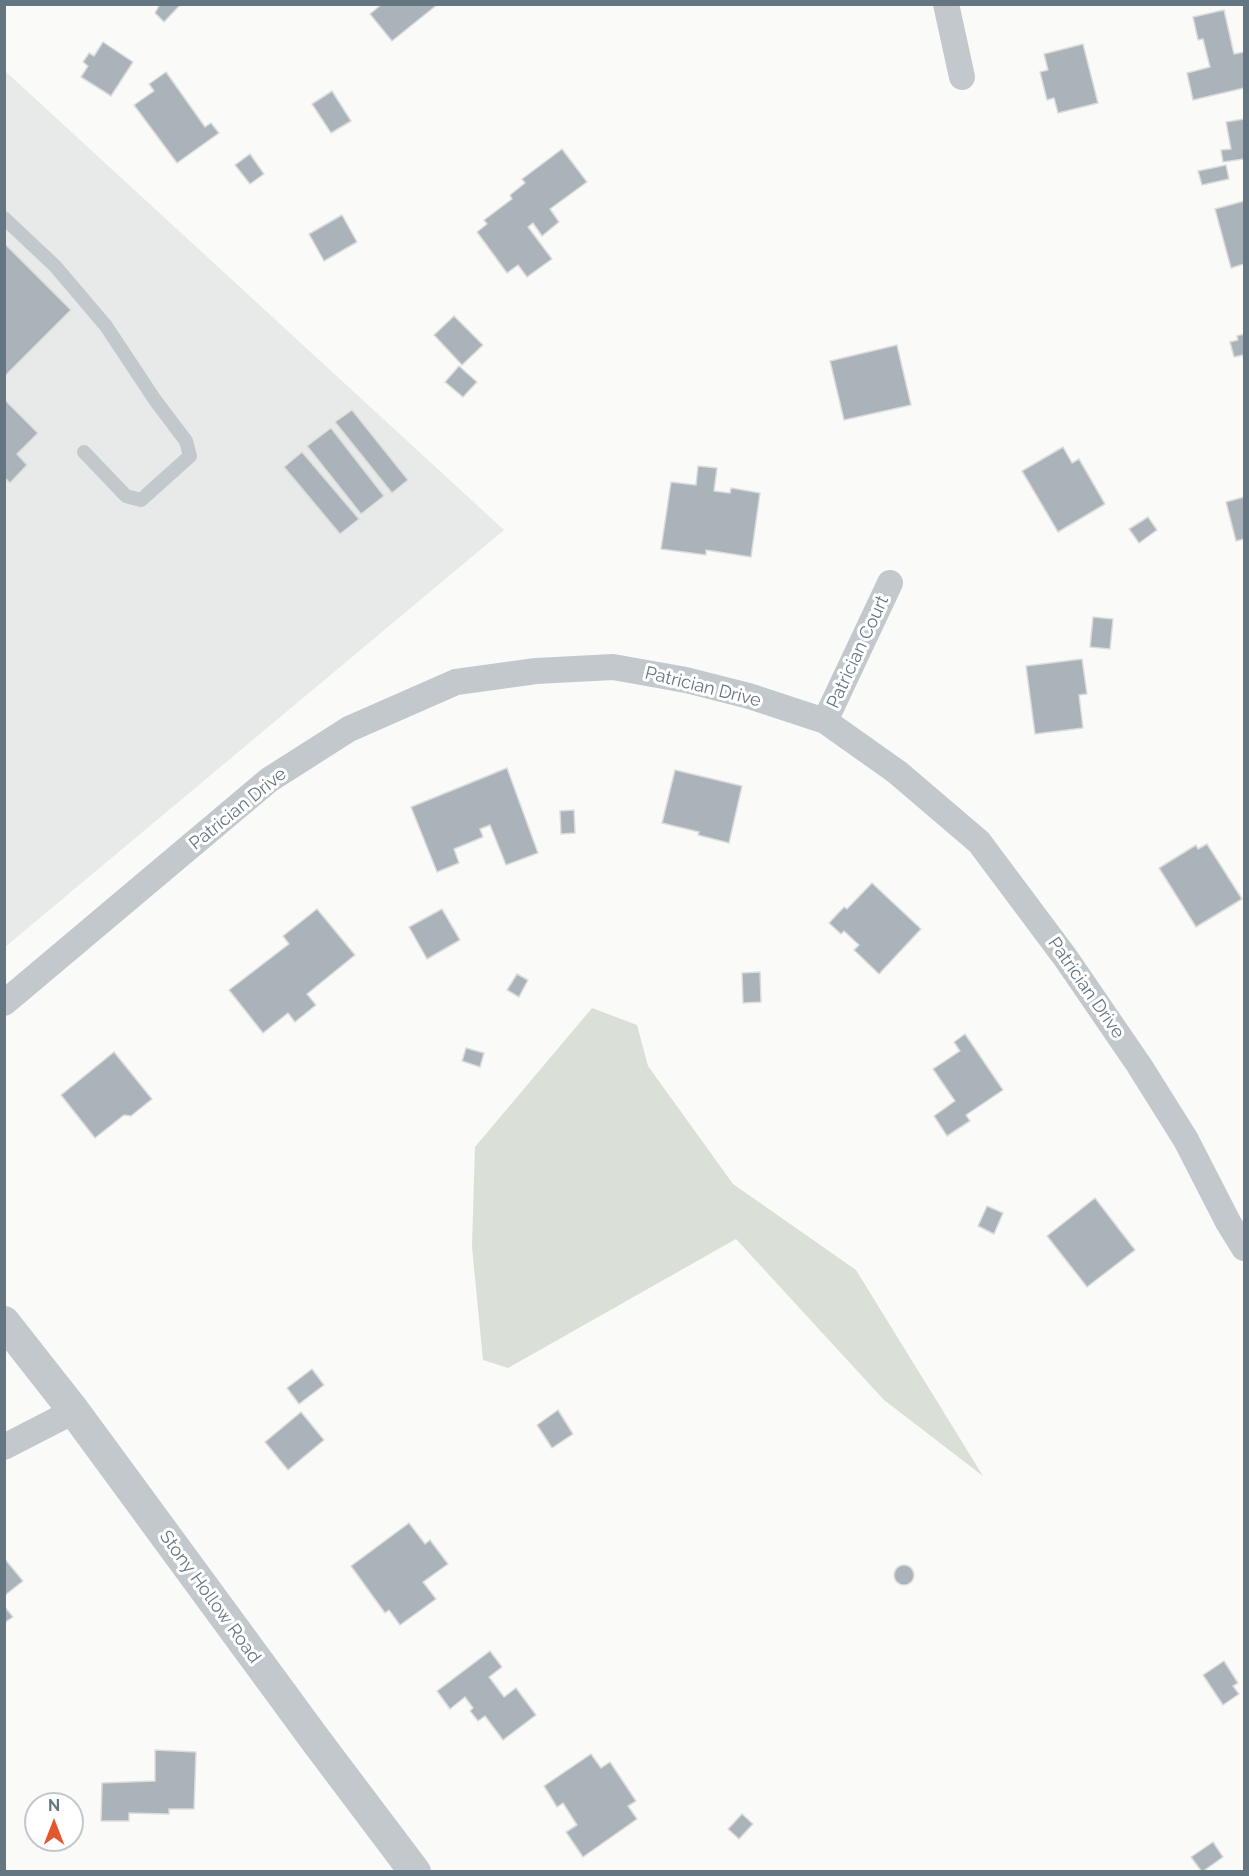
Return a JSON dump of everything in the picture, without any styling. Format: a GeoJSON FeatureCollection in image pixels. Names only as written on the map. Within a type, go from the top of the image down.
{"type":"FeatureCollection","features":[{"type":"Feature","properties":{"kind":"street"},"geometry":{"type":"LineString","coordinates":[[946,4],[962,77]]}},
{"type":"Feature","properties":{"kind":"street","name":"Patrician Court"},"geometry":{"type":"LineString","coordinates":[[825,721],[890,583]]}},
{"type":"Feature","properties":{"kind":"street","name":"Patrician Drive"},"geometry":{"type":"LineString","coordinates":[[4,1003],[269,780],[349,729],[456,682],[536,671],[613,667],[686,680],[825,721],[897,772],[979,842],[1065,957],[1140,1065],[1186,1140],[1227,1222],[1245,1248]]}},
{"type":"Feature","properties":{"kind":"street","name":"Stony Hollow Road"},"geometry":{"type":"LineString","coordinates":[[4,1322],[74,1411],[415,1872]]}},
{"type":"Feature","properties":{"kind":"street"},"geometry":{"type":"LineString","coordinates":[[4,1446],[74,1411]]}},
{"type":"Feature","properties":{"kind":"lane"},"geometry":{"type":"LineString","coordinates":[[4,218],[55,266],[106,326],[155,400],[186,441],[190,456],[141,500],[126,496],[84,452]]}},
{"type":"Feature","properties":{"kind":"shaded area"},"geometry":{"type":"Polygon","coordinates":[[[4,70],[504,530],[5,947],[4,947],[4,70]]]}},
{"type":"Feature","properties":{"kind":"shaded area"},"geometry":{"type":"Polygon","coordinates":[[[592,1008],[637,1025],[648,1066],[733,1184],[856,1270],[983,1476],[884,1400],[736,1239],[508,1368],[483,1360],[472,1247],[475,1147],[592,1008]]]}},
{"type":"Feature","properties":{"kind":"building"},"geometry":{"type":"Polygon","coordinates":[[[160,4],[181,4],[164,22],[155,13],[160,4]]]}},
{"type":"Feature","properties":{"kind":"building"},"geometry":{"type":"Polygon","coordinates":[[[382,4],[438,4],[392,41],[370,14],[382,4]]]}},
{"type":"Feature","properties":{"kind":"building"},"geometry":{"type":"Polygon","coordinates":[[[1224,10],[1234,54],[1244,52],[1244,88],[1193,100],[1187,73],[1210,67],[1203,39],[1198,40],[1193,17],[1224,10]]]}},
{"type":"Feature","properties":{"kind":"building"},"geometry":{"type":"Polygon","coordinates":[[[103,42],[133,62],[111,96],[81,77],[88,66],[83,62],[89,53],[94,56],[103,42]]]}},
{"type":"Feature","properties":{"kind":"building"},"geometry":{"type":"Polygon","coordinates":[[[1083,44],[1098,103],[1058,113],[1054,98],[1047,100],[1040,72],[1048,70],[1044,54],[1083,44]]]}},
{"type":"Feature","properties":{"kind":"building"},"geometry":{"type":"Polygon","coordinates":[[[166,72],[205,127],[211,123],[219,133],[177,163],[134,105],[154,91],[149,84],[166,72]]]}},
{"type":"Feature","properties":{"kind":"building"},"geometry":{"type":"Polygon","coordinates":[[[332,91],[351,121],[331,133],[312,104],[332,91]]]}},
{"type":"Feature","properties":{"kind":"building"},"geometry":{"type":"Polygon","coordinates":[[[1244,119],[1244,159],[1223,162],[1221,150],[1231,149],[1226,122],[1244,119]]]}},
{"type":"Feature","properties":{"kind":"building"},"geometry":{"type":"Polygon","coordinates":[[[562,149],[587,182],[550,209],[559,222],[542,236],[533,223],[528,227],[552,259],[527,277],[518,265],[507,273],[477,232],[487,224],[484,220],[512,199],[510,195],[525,183],[522,179],[562,149]]]}},
{"type":"Feature","properties":{"kind":"building"},"geometry":{"type":"Polygon","coordinates":[[[250,154],[264,174],[250,184],[235,165],[250,154]]]}},
{"type":"Feature","properties":{"kind":"building"},"geometry":{"type":"Polygon","coordinates":[[[1226,165],[1229,179],[1202,185],[1198,171],[1226,165]]]}},
{"type":"Feature","properties":{"kind":"building"},"geometry":{"type":"Polygon","coordinates":[[[1244,201],[1244,264],[1231,268],[1215,209],[1244,201]]]}},
{"type":"Feature","properties":{"kind":"building"},"geometry":{"type":"Polygon","coordinates":[[[342,215],[357,242],[324,261],[309,234],[342,215]]]}},
{"type":"Feature","properties":{"kind":"building"},"geometry":{"type":"Polygon","coordinates":[[[4,243],[71,310],[4,377],[4,243]]]}},
{"type":"Feature","properties":{"kind":"building"},"geometry":{"type":"Polygon","coordinates":[[[454,316],[483,345],[462,365],[434,335],[454,316]]]}},
{"type":"Feature","properties":{"kind":"building"},"geometry":{"type":"Polygon","coordinates":[[[1244,334],[1244,363],[1243,355],[1234,357],[1230,342],[1238,340],[1237,336],[1244,334]]]}},
{"type":"Feature","properties":{"kind":"building"},"geometry":{"type":"Polygon","coordinates":[[[897,345],[911,405],[844,420],[830,361],[897,345]]]}},
{"type":"Feature","properties":{"kind":"building"},"geometry":{"type":"Polygon","coordinates":[[[459,366],[477,382],[463,397],[445,382],[459,366]]]}},
{"type":"Feature","properties":{"kind":"building"},"geometry":{"type":"Polygon","coordinates":[[[4,399],[38,433],[17,454],[27,465],[10,483],[4,477],[4,399]]]}},
{"type":"Feature","properties":{"kind":"building"},"geometry":{"type":"Polygon","coordinates":[[[352,410],[408,480],[392,493],[335,422],[352,410]]]}},
{"type":"Feature","properties":{"kind":"building"},"geometry":{"type":"Polygon","coordinates":[[[331,428],[384,496],[361,514],[307,446],[331,428]]]}},
{"type":"Feature","properties":{"kind":"building"},"geometry":{"type":"Polygon","coordinates":[[[1063,447],[1072,463],[1079,459],[1105,504],[1058,532],[1022,471],[1063,447]]]}},
{"type":"Feature","properties":{"kind":"building"},"geometry":{"type":"Polygon","coordinates":[[[302,452],[359,519],[340,534],[284,467],[302,452]]]}},
{"type":"Feature","properties":{"kind":"building"},"geometry":{"type":"Polygon","coordinates":[[[698,466],[717,468],[714,491],[730,493],[731,488],[760,493],[751,557],[706,550],[706,555],[661,549],[671,482],[696,485],[698,466]]]}},
{"type":"Feature","properties":{"kind":"building"},"geometry":{"type":"Polygon","coordinates":[[[1244,497],[1244,539],[1236,541],[1226,502],[1244,497]]]}},
{"type":"Feature","properties":{"kind":"building"},"geometry":{"type":"Polygon","coordinates":[[[1148,517],[1157,530],[1139,543],[1129,529],[1148,517]]]}},
{"type":"Feature","properties":{"kind":"building"},"geometry":{"type":"Polygon","coordinates":[[[1093,617],[1113,619],[1110,649],[1090,647],[1093,617]]]}},
{"type":"Feature","properties":{"kind":"building"},"geometry":{"type":"Polygon","coordinates":[[[1082,659],[1087,694],[1079,695],[1083,728],[1035,734],[1026,666],[1082,659]]]}},
{"type":"Feature","properties":{"kind":"building"},"geometry":{"type":"Polygon","coordinates":[[[507,768],[538,853],[506,865],[490,825],[480,829],[483,837],[454,849],[459,863],[437,872],[411,807],[507,768]]]}},
{"type":"Feature","properties":{"kind":"building"},"geometry":{"type":"Polygon","coordinates":[[[675,770],[742,786],[729,843],[698,835],[699,832],[662,823],[675,770]]]}},
{"type":"Feature","properties":{"kind":"building"},"geometry":{"type":"Polygon","coordinates":[[[574,810],[575,833],[561,834],[560,811],[574,810]]]}},
{"type":"Feature","properties":{"kind":"building"},"geometry":{"type":"Polygon","coordinates":[[[1207,844],[1242,899],[1196,927],[1159,868],[1196,845],[1198,849],[1207,844]]]}},
{"type":"Feature","properties":{"kind":"building"},"geometry":{"type":"Polygon","coordinates":[[[872,883],[921,929],[879,974],[854,950],[859,945],[844,931],[841,934],[829,923],[844,907],[847,909],[872,883]]]}},
{"type":"Feature","properties":{"kind":"building"},"geometry":{"type":"Polygon","coordinates":[[[317,909],[355,955],[307,994],[316,1005],[295,1022],[288,1013],[263,1033],[229,990],[289,944],[283,936],[317,909]]]}},
{"type":"Feature","properties":{"kind":"building"},"geometry":{"type":"Polygon","coordinates":[[[442,909],[460,940],[427,959],[409,927],[442,909]]]}},
{"type":"Feature","properties":{"kind":"building"},"geometry":{"type":"Polygon","coordinates":[[[760,972],[761,1002],[743,1003],[742,973],[760,972]]]}},
{"type":"Feature","properties":{"kind":"building"},"geometry":{"type":"Polygon","coordinates":[[[517,974],[528,980],[519,997],[507,990],[517,974]]]}},
{"type":"Feature","properties":{"kind":"building"},"geometry":{"type":"Polygon","coordinates":[[[965,1034],[1003,1090],[966,1115],[970,1121],[947,1136],[934,1116],[955,1101],[933,1069],[960,1051],[954,1042],[965,1034]]]}},
{"type":"Feature","properties":{"kind":"building"},"geometry":{"type":"Polygon","coordinates":[[[466,1048],[484,1053],[480,1067],[462,1061],[466,1048]]]}},
{"type":"Feature","properties":{"kind":"building"},"geometry":{"type":"Polygon","coordinates":[[[114,1052],[152,1099],[131,1116],[124,1115],[95,1138],[61,1095],[114,1052]]]}},
{"type":"Feature","properties":{"kind":"building"},"geometry":{"type":"Polygon","coordinates":[[[1095,1198],[1135,1250],[1087,1287],[1047,1236],[1095,1198]]]}},
{"type":"Feature","properties":{"kind":"building"},"geometry":{"type":"Polygon","coordinates":[[[987,1206],[1003,1213],[994,1234],[978,1226],[987,1206]]]}},
{"type":"Feature","properties":{"kind":"building"},"geometry":{"type":"Polygon","coordinates":[[[312,1369],[324,1385],[299,1404],[287,1388],[312,1369]]]}},
{"type":"Feature","properties":{"kind":"building"},"geometry":{"type":"Polygon","coordinates":[[[558,1410],[573,1434],[552,1448],[537,1425],[558,1410]]]}},
{"type":"Feature","properties":{"kind":"building"},"geometry":{"type":"Polygon","coordinates":[[[301,1412],[324,1440],[288,1470],[265,1442],[301,1412]]]}},
{"type":"Feature","properties":{"kind":"building"},"geometry":{"type":"Polygon","coordinates":[[[409,1523],[425,1544],[430,1540],[448,1564],[423,1582],[436,1599],[400,1625],[389,1610],[385,1613],[351,1566],[409,1523]]]}},
{"type":"Feature","properties":{"kind":"building"},"geometry":{"type":"Polygon","coordinates":[[[4,1558],[23,1581],[4,1596],[4,1558]]]}},
{"type":"Feature","properties":{"kind":"building"},"geometry":{"type":"Polygon","coordinates":[[[904,1565],[911,1568],[914,1575],[911,1582],[904,1585],[897,1582],[894,1575],[897,1568],[904,1565]]]}},
{"type":"Feature","properties":{"kind":"building"},"geometry":{"type":"Polygon","coordinates":[[[4,1606],[13,1617],[4,1623],[4,1606]]]}},
{"type":"Feature","properties":{"kind":"building"},"geometry":{"type":"Polygon","coordinates":[[[490,1651],[502,1667],[489,1677],[504,1697],[516,1688],[536,1715],[503,1740],[485,1716],[478,1721],[470,1711],[473,1708],[465,1697],[450,1709],[437,1691],[490,1651]]]}},
{"type":"Feature","properties":{"kind":"building"},"geometry":{"type":"Polygon","coordinates":[[[1224,1661],[1238,1683],[1233,1686],[1239,1694],[1223,1705],[1203,1675],[1224,1661]]]}},
{"type":"Feature","properties":{"kind":"building"},"geometry":{"type":"Polygon","coordinates":[[[155,1750],[196,1752],[194,1809],[169,1809],[169,1814],[129,1813],[129,1821],[101,1821],[102,1783],[155,1781],[155,1750]]]}},
{"type":"Feature","properties":{"kind":"building"},"geometry":{"type":"Polygon","coordinates":[[[591,1754],[601,1768],[610,1762],[636,1801],[628,1806],[637,1819],[583,1857],[566,1832],[577,1825],[563,1803],[557,1807],[544,1786],[591,1754]]]}},
{"type":"Feature","properties":{"kind":"building"},"geometry":{"type":"Polygon","coordinates":[[[742,1814],[753,1824],[739,1839],[728,1829],[742,1814]]]}},
{"type":"Feature","properties":{"kind":"building"},"geometry":{"type":"Polygon","coordinates":[[[1213,1842],[1223,1857],[1202,1872],[1191,1857],[1213,1842]]]}}]}
